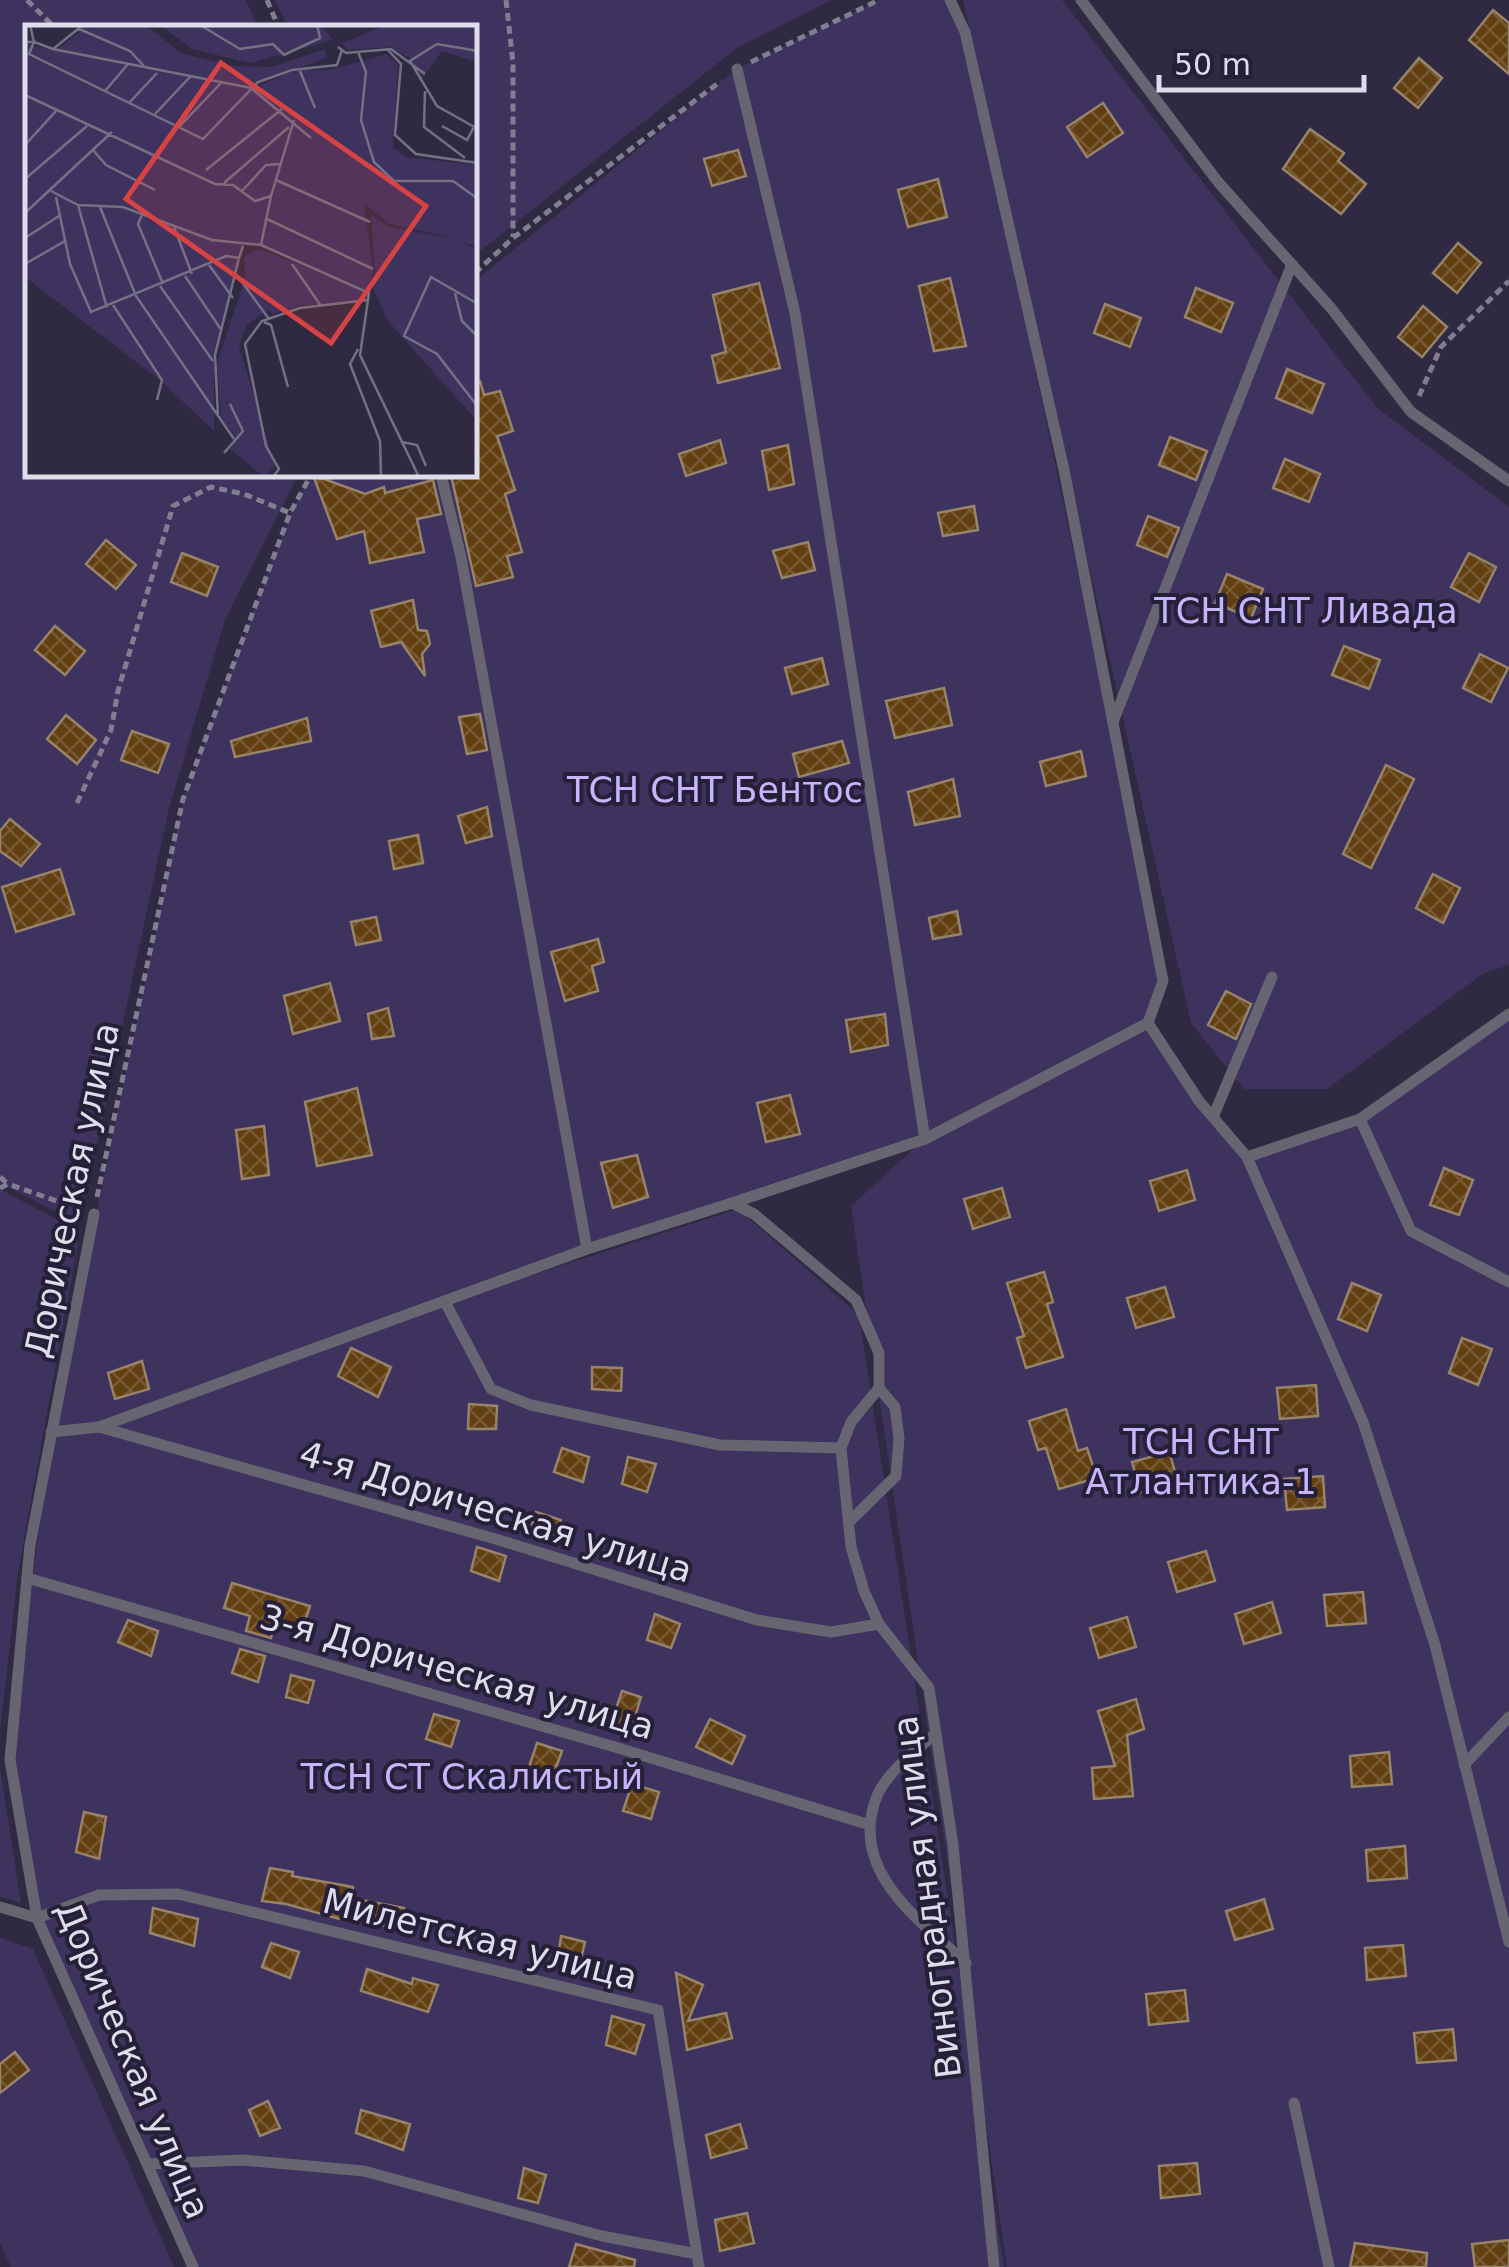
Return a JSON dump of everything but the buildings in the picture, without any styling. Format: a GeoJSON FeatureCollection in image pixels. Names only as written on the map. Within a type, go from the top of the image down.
{"type":"FeatureCollection","features":[{"type":"Feature","properties":{"kind":"lane"},"geometry":{"type":"LineString","coordinates":[[51,1432],[98,1427],[587,1249],[925,1139],[1148,1024],[1163,981],[1113,722],[1064,470],[965,32],[950,0]]}},
{"type":"Feature","properties":{"kind":"lane"},"geometry":{"type":"LineString","coordinates":[[1081,0],[1218,182],[1331,308],[1411,412],[1509,481]]}},
{"type":"Feature","properties":{"kind":"lane"},"geometry":{"type":"LineString","coordinates":[[737,68],[796,313],[925,1139]]}},
{"type":"Feature","properties":{"kind":"lane"},"geometry":{"type":"LineString","coordinates":[[1113,722],[1292,264]]}},
{"type":"Feature","properties":{"kind":"lane"},"geometry":{"type":"LineString","coordinates":[[442,478],[461,557],[587,1249]]}},
{"type":"Feature","properties":{"kind":"lane"},"geometry":{"type":"LineString","coordinates":[[1212,1117],[1272,977]]}},
{"type":"Feature","properties":{"kind":"lane"},"geometry":{"type":"LineString","coordinates":[[1247,1156],[1360,1119],[1508,1011]]}},
{"type":"Feature","properties":{"kind":"lane"},"geometry":{"type":"LineString","coordinates":[[1148,1024],[1212,1117],[1247,1156],[1364,1422],[1435,1645],[1509,1942]]}},
{"type":"Feature","properties":{"kind":"lane"},"geometry":{"type":"LineString","coordinates":[[1360,1119],[1411,1232],[1509,1282]]}},
{"type":"Feature","properties":{"kind":"lane"},"geometry":{"type":"LineString","coordinates":[[445,1302],[491,1389],[530,1405],[720,1445],[841,1448],[851,1422],[878,1388],[879,1353],[856,1300],[754,1214],[732,1204]]}},
{"type":"Feature","properties":{"kind":"lane","name":"Дорическая улица"},"geometry":{"type":"LineString","coordinates":[[94,1214],[27,1578],[10,1760],[37,1918],[193,2267]]}},
{"type":"Feature","properties":{"kind":"lane"},"geometry":{"type":"LineString","coordinates":[[850,1522],[896,1476],[899,1438],[895,1407],[878,1388]]}},
{"type":"Feature","properties":{"kind":"lane","name":"4-я Дорическая улица"},"geometry":{"type":"LineString","coordinates":[[98,1427],[499,1540],[757,1620],[830,1632],[879,1624]]}},
{"type":"Feature","properties":{"kind":"lane","name":"Виноградная улица"},"geometry":{"type":"LineString","coordinates":[[841,1448],[851,1547],[864,1591],[879,1624],[929,1688],[966,1963],[994,2267]]}},
{"type":"Feature","properties":{"kind":"lane","name":"3-я Дорическая улица"},"geometry":{"type":"LineString","coordinates":[[27,1578],[870,1825]]}},
{"type":"Feature","properties":{"kind":"lane"},"geometry":{"type":"LineString","coordinates":[[1464,1765],[1509,1717]]}},
{"type":"Feature","properties":{"kind":"lane"},"geometry":{"type":"LineString","coordinates":[[936,1733],[878,1793],[870,1825],[872,1853],[882,1881],[966,1963]]}},
{"type":"Feature","properties":{"kind":"lane","name":"Милетская улица"},"geometry":{"type":"LineString","coordinates":[[37,1918],[99,1896],[178,1894],[658,2010],[698,2260]]}},
{"type":"Feature","properties":{"kind":"lane"},"geometry":{"type":"LineString","coordinates":[[0,1906],[37,1918]]}},
{"type":"Feature","properties":{"kind":"lane"},"geometry":{"type":"LineString","coordinates":[[1294,2103],[1329,2267]]}},
{"type":"Feature","properties":{"kind":"lane"},"geometry":{"type":"LineString","coordinates":[[149,2164],[243,2160],[364,2171],[698,2260]]}},
{"type":"Feature","properties":{"kind":"path"},"geometry":{"type":"LineString","coordinates":[[27,0],[52,25]]}},
{"type":"Feature","properties":{"kind":"path"},"geometry":{"type":"LineString","coordinates":[[267,0],[278,25]]}},
{"type":"Feature","properties":{"kind":"path"},"geometry":{"type":"LineString","coordinates":[[506,0],[513,63],[513,238]]}},
{"type":"Feature","properties":{"kind":"path"},"geometry":{"type":"LineString","coordinates":[[478,270],[513,238],[737,68],[879,0]]}},
{"type":"Feature","properties":{"kind":"path"},"geometry":{"type":"LineString","coordinates":[[1411,412],[1442,347],[1509,281]]}},
{"type":"Feature","properties":{"kind":"path","name":"Дорическая улица"},"geometry":{"type":"LineString","coordinates":[[94,1214],[183,799],[290,513],[308,478]]}},
{"type":"Feature","properties":{"kind":"path"},"geometry":{"type":"LineString","coordinates":[[78,803],[111,730],[118,691],[173,506],[211,487],[244,494],[290,513]]}},
{"type":"Feature","properties":{"kind":"path"},"geometry":{"type":"LineString","coordinates":[[0,1177],[8,1184],[94,1214]]}},
{"type":"Feature","properties":{"kind":"path"},"geometry":{"type":"LineString","coordinates":[[0,1188],[8,1184]]}},
{"type":"Feature","properties":{"kind":"green space"},"geometry":{"type":"Polygon","coordinates":[[[0,0],[246,0],[257,25],[25,25],[25,478],[296,478],[225,620],[169,808],[80,1224],[0,1183],[0,0]]]}},
{"type":"Feature","properties":{"kind":"green space"},"geometry":{"type":"Polygon","coordinates":[[[275,0],[831,0],[737,48],[478,253],[478,25],[287,25],[275,0]]]}},
{"type":"Feature","properties":{"kind":"green space"},"geometry":{"type":"Polygon","coordinates":[[[879,0],[950,0],[965,32],[1163,981],[1148,1024],[1247,1156],[1360,1119],[1509,1014],[1509,2267],[1007,2267],[851,1206],[922,1141],[282,1355],[738,1209],[859,1315],[1004,2267],[191,2267],[37,1918],[10,1760],[51,1432],[183,799],[290,513],[309,478],[478,478],[478,279],[737,69],[879,0]]]}},
{"type":"Feature","properties":{"kind":"green space","name":"ТСН СНТ Ливада"},"geometry":{"type":"Polygon","coordinates":[[[963,0],[1062,0],[1377,408],[1509,507],[1509,965],[1484,973],[1327,1089],[1244,1089],[1191,1023],[963,0]]]}},
{"type":"Feature","properties":{"kind":"green space"},"geometry":{"type":"Polygon","coordinates":[[[0,1189],[80,1232],[18,1572],[0,1733],[0,1189]]]}},
{"type":"Feature","properties":{"kind":"green space"},"geometry":{"type":"Polygon","coordinates":[[[0,1767],[21,1903],[0,1897],[0,1767]]]}},
{"type":"Feature","properties":{"kind":"green space"},"geometry":{"type":"Polygon","coordinates":[[[0,1938],[33,1949],[174,2267],[11,2267],[0,2243],[0,1938]]]}},
{"type":"Feature","properties":{"kind":"park label","name":"ТСН СНТ Бентос"},"geometry":{"type":"Point","coordinates":[715,790]}},
{"type":"Feature","properties":{"kind":"park label","name":"ТСН СНТ Атлантика-1"},"geometry":{"type":"Point","coordinates":[1201,1462]}},
{"type":"Feature","properties":{"kind":"park label","name":"ТСН СТ Скалистый"},"geometry":{"type":"Point","coordinates":[472,1777]}}]}
